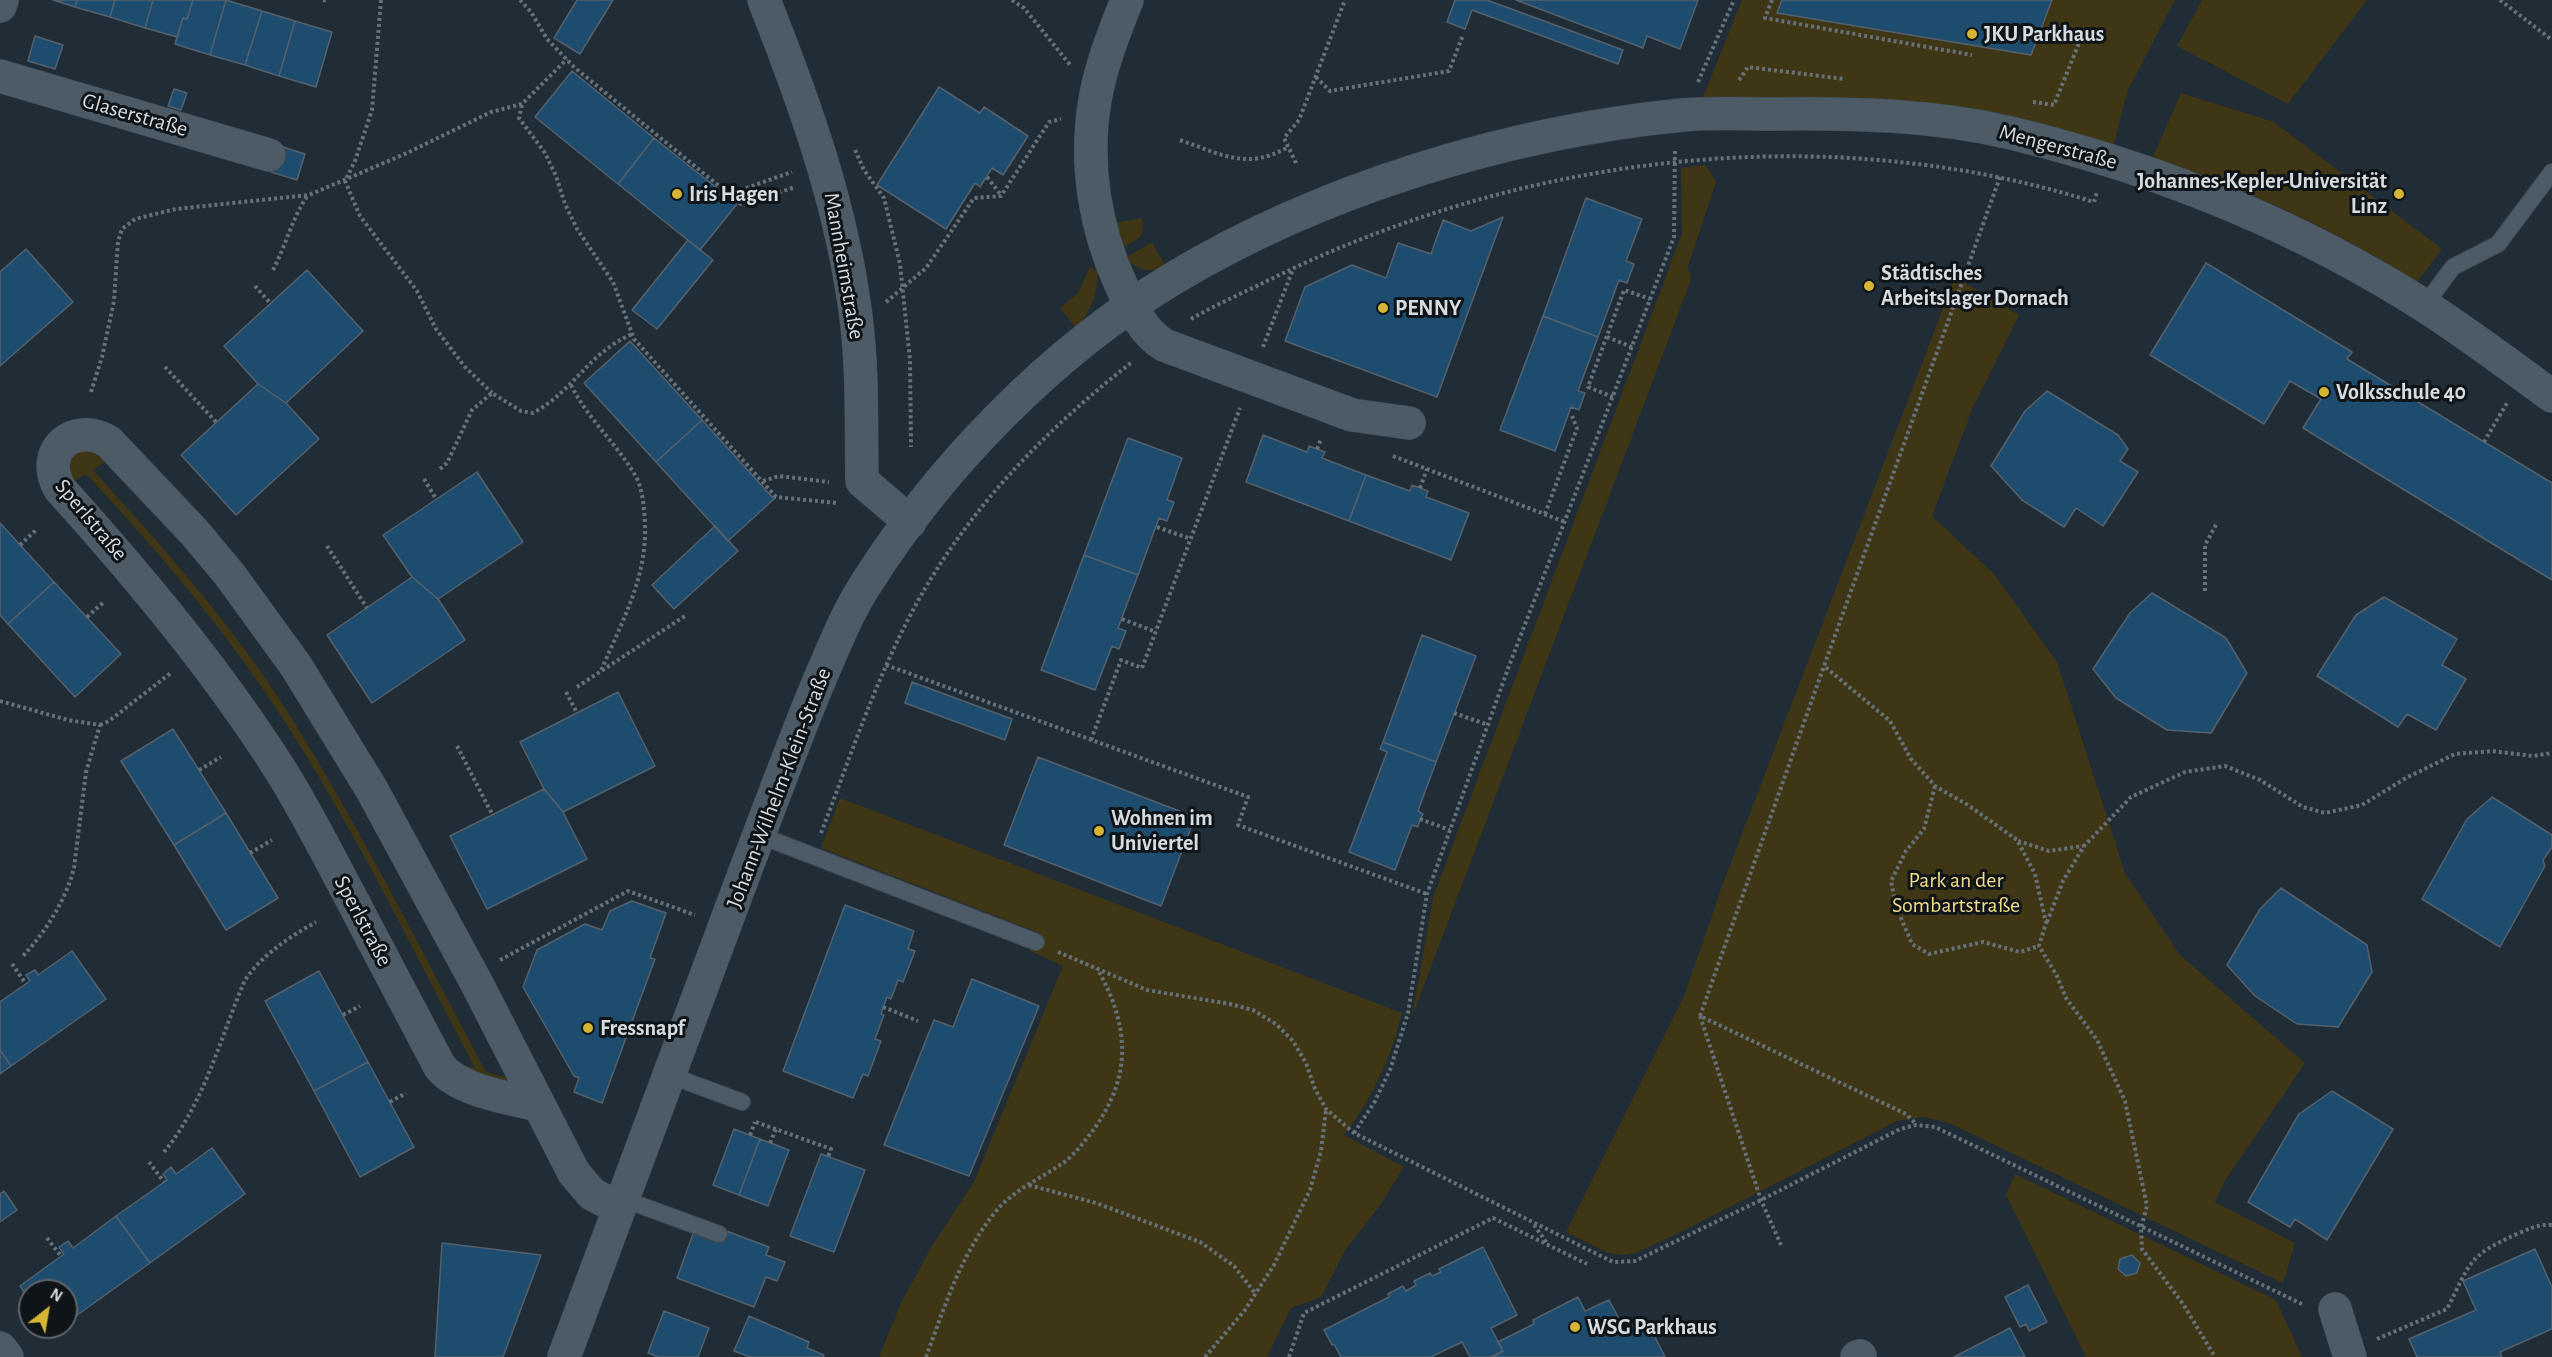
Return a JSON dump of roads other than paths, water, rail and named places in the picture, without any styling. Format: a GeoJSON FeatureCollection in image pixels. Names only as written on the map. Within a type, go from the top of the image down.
{"type":"FeatureCollection","features":[{"type":"Feature","properties":{"kind":"street"},"geometry":{"type":"LineString","coordinates":[[0,6],[2,0]]}},
{"type":"Feature","properties":{"kind":"street","name":"Mannheimstraße"},"geometry":{"type":"LineString","coordinates":[[764,0],[802,97],[826,170],[845,245],[857,319],[862,481],[910,522]]}},
{"type":"Feature","properties":{"kind":"street"},"geometry":{"type":"LineString","coordinates":[[1127,0],[1107,52],[1095,101],[1092,144],[1093,198],[1107,256],[1131,306],[1147,330],[1164,345],[1352,415],[1409,423]]}},
{"type":"Feature","properties":{"kind":"street","name":"Glaserstraße"},"geometry":{"type":"LineString","coordinates":[[0,76],[269,155]]}},
{"type":"Feature","properties":{"kind":"street","name":"Mengerstraße"},"geometry":{"type":"LineString","coordinates":[[1685,115],[1832,114],[1924,119],[2005,132],[2117,162],[2236,205],[2309,240],[2424,306],[2489,349],[2552,396]]}},
{"type":"Feature","properties":{"kind":"street","name":"Johann-Wilhelm-Klein-Straße"},"geometry":{"type":"LineString","coordinates":[[564,1357],[807,708],[841,630],[861,592],[910,522],[994,421],[1036,381],[1131,306],[1176,277],[1264,231],[1380,183],[1429,166],[1560,134],[1685,115]]}},
{"type":"Feature","properties":{"kind":"street","name":"Sperlstraße"},"geometry":{"type":"LineString","coordinates":[[539,1105],[454,1080],[440,1067],[324,846],[259,738],[228,693],[140,579],[54,480],[52,468],[54,457],[59,447],[67,440],[77,435],[88,434],[100,436],[109,442],[194,532],[230,575],[296,666],[372,790],[582,1184],[602,1201],[621,1204]]}},
{"type":"Feature","properties":{"kind":"street"},"geometry":{"type":"LineString","coordinates":[[0,1348],[7,1357]]}},
{"type":"Feature","properties":{"kind":"lane"},"geometry":{"type":"LineString","coordinates":[[2424,306],[2453,267],[2498,244],[2552,172]]}},
{"type":"Feature","properties":{"kind":"lane"},"geometry":{"type":"LineString","coordinates":[[759,835],[1036,942]]}},
{"type":"Feature","properties":{"kind":"lane"},"geometry":{"type":"LineString","coordinates":[[669,1075],[744,1110]]}},
{"type":"Feature","properties":{"kind":"lane"},"geometry":{"type":"LineString","coordinates":[[621,1204],[719,1234]]}},
{"type":"Feature","properties":{"kind":"place","name":"JKU Parkhaus"},"geometry":{"type":"Point","coordinates":[1972,34]}},
{"type":"Feature","properties":{"kind":"place","name":"Iris Hagen"},"geometry":{"type":"Point","coordinates":[677,194]}},
{"type":"Feature","properties":{"kind":"place","name":"Johannes-Kepler-Universität Linz"},"geometry":{"type":"Point","coordinates":[2399,194]}},
{"type":"Feature","properties":{"kind":"place","name":"Städtisches Arbeitslager Dornach"},"geometry":{"type":"Point","coordinates":[1869,286]}},
{"type":"Feature","properties":{"kind":"place","name":"PENNY"},"geometry":{"type":"Point","coordinates":[1383,308]}},
{"type":"Feature","properties":{"kind":"place","name":"Volksschule 40"},"geometry":{"type":"Point","coordinates":[2324,392]}},
{"type":"Feature","properties":{"kind":"place","name":"Wohnen im Univiertel"},"geometry":{"type":"Point","coordinates":[1099,831]}},
{"type":"Feature","properties":{"kind":"place","name":"Fressnapf"},"geometry":{"type":"Point","coordinates":[588,1028]}},
{"type":"Feature","properties":{"kind":"place","name":"WSG Parkhaus"},"geometry":{"type":"Point","coordinates":[1575,1327]}},
{"type":"Feature","properties":{"kind":"park label","name":"Park an der Sombartstraße"},"geometry":{"type":"Point","coordinates":[1956,892]}}]}
